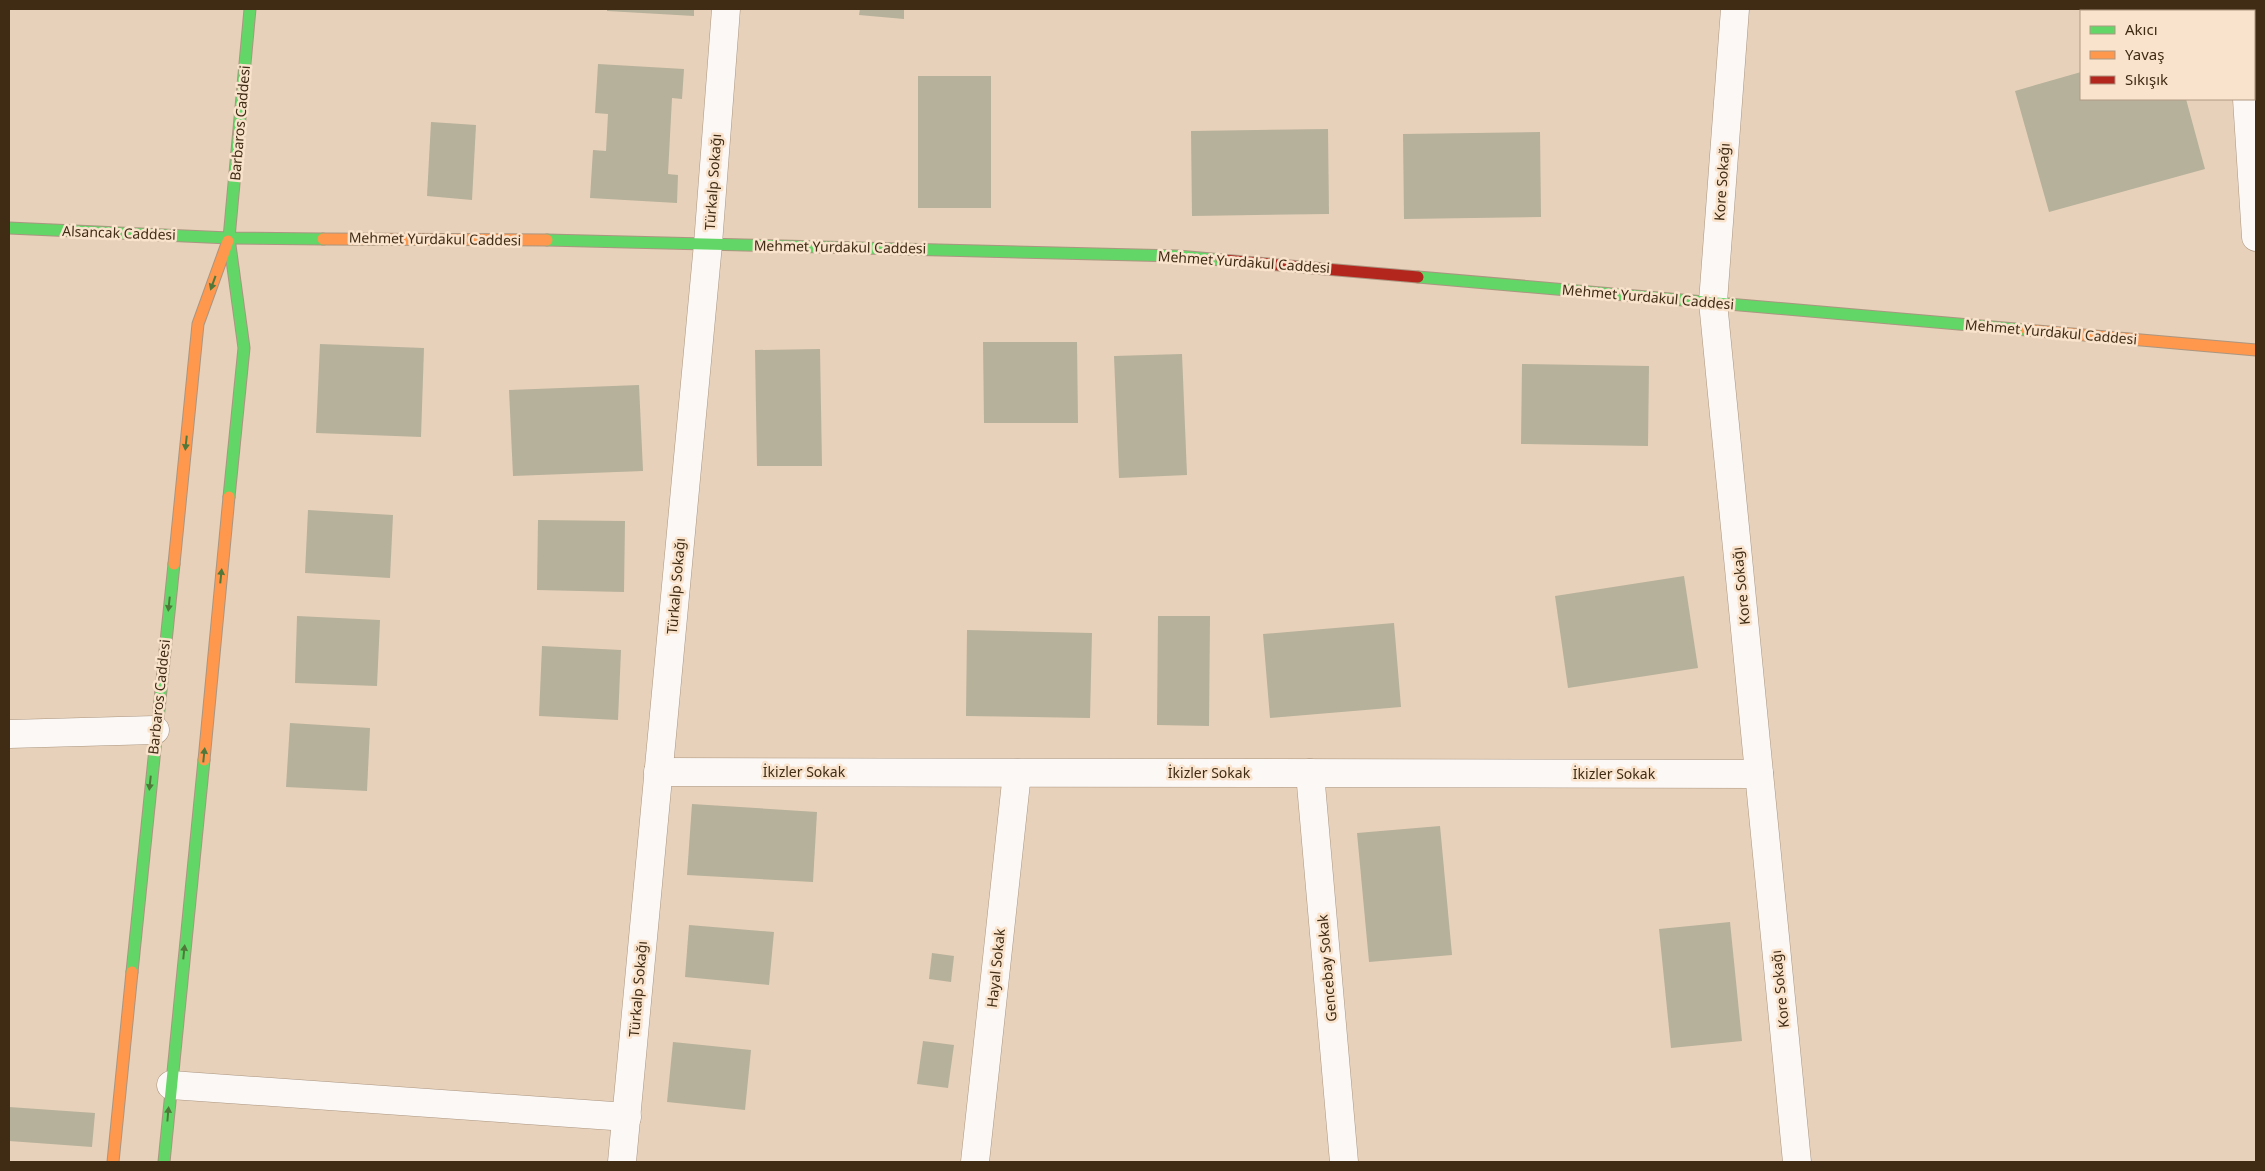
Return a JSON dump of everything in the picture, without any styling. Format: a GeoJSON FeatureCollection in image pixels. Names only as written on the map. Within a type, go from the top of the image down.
{"type":"FeatureCollection","features":[{"type":"Feature","properties":{"kind":"street","name":"Barbaros Caddesi"},"geometry":{"type":"LineString","coordinates":[[164,1162],[244,348],[229,238],[250,9]]}},
{"type":"Feature","properties":{"kind":"street","name":"Türkalp Sokağı"},"geometry":{"type":"LineString","coordinates":[[622,1162],[708,244],[726,9]]}},
{"type":"Feature","properties":{"kind":"street","name":"Kore Sokağı"},"geometry":{"type":"LineString","coordinates":[[1735,9],[1713,302],[1797,1162]]}},
{"type":"Feature","properties":{"kind":"street"},"geometry":{"type":"LineString","coordinates":[[2247,100],[2256,237]]}},
{"type":"Feature","properties":{"kind":"street","name":"Alsancak Caddesi"},"geometry":{"type":"LineString","coordinates":[[9,228],[229,238]]}},
{"type":"Feature","properties":{"kind":"street","name":"Barbaros Caddesi"},"geometry":{"type":"LineString","coordinates":[[113,1162],[198,324],[229,238]]}},
{"type":"Feature","properties":{"kind":"street","name":"Mehmet Yurdakul Caddesi"},"geometry":{"type":"LineString","coordinates":[[229,238],[708,244],[1178,256],[2256,350]]}},
{"type":"Feature","properties":{"kind":"street"},"geometry":{"type":"LineString","coordinates":[[9,734],[156,730]]}},
{"type":"Feature","properties":{"kind":"street","name":"İkizler Sokak"},"geometry":{"type":"LineString","coordinates":[[658,772],[1759,774]]}},
{"type":"Feature","properties":{"kind":"street","name":"Hayal Sokak"},"geometry":{"type":"LineString","coordinates":[[975,1162],[1017,773]]}},
{"type":"Feature","properties":{"kind":"street","name":"Gencebay Sokak"},"geometry":{"type":"LineString","coordinates":[[1310,773],[1344,1162]]}},
{"type":"Feature","properties":{"kind":"street"},"geometry":{"type":"LineString","coordinates":[[171,1085],[627,1117]]}},
{"type":"Feature","properties":{"kind":"building"},"geometry":{"type":"Polygon","coordinates":[[[607,9],[694,9],[694,16],[607,11],[607,9]]]}},
{"type":"Feature","properties":{"kind":"building"},"geometry":{"type":"Polygon","coordinates":[[[860,9],[904,9],[904,19],[859,15],[860,9]]]}},
{"type":"Feature","properties":{"kind":"building"},"geometry":{"type":"Polygon","coordinates":[[[598,64],[684,69],[682,99],[672,98],[668,174],[678,175],[677,203],[590,198],[593,150],[606,151],[608,114],[595,113],[598,64]]]}},
{"type":"Feature","properties":{"kind":"building"},"geometry":{"type":"Polygon","coordinates":[[[2080,72],[2080,100],[2186,100],[2205,169],[2049,212],[2015,91],[2080,72]]]}},
{"type":"Feature","properties":{"kind":"building"},"geometry":{"type":"Polygon","coordinates":[[[918,76],[991,76],[991,208],[918,208],[918,76]]]}},
{"type":"Feature","properties":{"kind":"building"},"geometry":{"type":"Polygon","coordinates":[[[431,122],[476,125],[472,200],[427,196],[431,122]]]}},
{"type":"Feature","properties":{"kind":"building"},"geometry":{"type":"Polygon","coordinates":[[[1328,129],[1329,214],[1192,216],[1191,131],[1328,129]]]}},
{"type":"Feature","properties":{"kind":"building"},"geometry":{"type":"Polygon","coordinates":[[[1540,132],[1541,217],[1404,219],[1403,134],[1540,132]]]}},
{"type":"Feature","properties":{"kind":"building"},"geometry":{"type":"Polygon","coordinates":[[[983,342],[1077,342],[1078,423],[984,423],[983,342]]]}},
{"type":"Feature","properties":{"kind":"building"},"geometry":{"type":"Polygon","coordinates":[[[320,344],[424,348],[421,437],[316,433],[320,344]]]}},
{"type":"Feature","properties":{"kind":"building"},"geometry":{"type":"Polygon","coordinates":[[[820,349],[822,466],[757,466],[755,350],[820,349]]]}},
{"type":"Feature","properties":{"kind":"building"},"geometry":{"type":"Polygon","coordinates":[[[1182,354],[1187,475],[1119,478],[1114,356],[1182,354]]]}},
{"type":"Feature","properties":{"kind":"building"},"geometry":{"type":"Polygon","coordinates":[[[1522,364],[1649,366],[1648,446],[1521,444],[1522,364]]]}},
{"type":"Feature","properties":{"kind":"building"},"geometry":{"type":"Polygon","coordinates":[[[639,385],[643,471],[513,476],[509,390],[639,385]]]}},
{"type":"Feature","properties":{"kind":"building"},"geometry":{"type":"Polygon","coordinates":[[[308,510],[393,515],[390,578],[305,573],[308,510]]]}},
{"type":"Feature","properties":{"kind":"building"},"geometry":{"type":"Polygon","coordinates":[[[538,520],[625,521],[624,592],[537,590],[538,520]]]}},
{"type":"Feature","properties":{"kind":"building"},"geometry":{"type":"Polygon","coordinates":[[[1684,576],[1698,668],[1568,688],[1555,596],[1684,576]]]}},
{"type":"Feature","properties":{"kind":"building"},"geometry":{"type":"Polygon","coordinates":[[[297,616],[380,620],[377,686],[295,683],[297,616]]]}},
{"type":"Feature","properties":{"kind":"building"},"geometry":{"type":"Polygon","coordinates":[[[1158,616],[1210,616],[1209,726],[1157,725],[1158,616]]]}},
{"type":"Feature","properties":{"kind":"building"},"geometry":{"type":"Polygon","coordinates":[[[1394,623],[1401,707],[1270,718],[1263,634],[1394,623]]]}},
{"type":"Feature","properties":{"kind":"building"},"geometry":{"type":"Polygon","coordinates":[[[967,630],[1092,633],[1090,718],[966,716],[967,630]]]}},
{"type":"Feature","properties":{"kind":"building"},"geometry":{"type":"Polygon","coordinates":[[[542,646],[621,650],[618,720],[539,716],[542,646]]]}},
{"type":"Feature","properties":{"kind":"building"},"geometry":{"type":"Polygon","coordinates":[[[290,723],[370,728],[367,791],[286,787],[290,723]]]}},
{"type":"Feature","properties":{"kind":"building"},"geometry":{"type":"Polygon","coordinates":[[[692,804],[817,812],[813,882],[687,875],[692,804]]]}},
{"type":"Feature","properties":{"kind":"building"},"geometry":{"type":"Polygon","coordinates":[[[1440,826],[1452,955],[1369,962],[1357,833],[1440,826]]]}},
{"type":"Feature","properties":{"kind":"building"},"geometry":{"type":"Polygon","coordinates":[[[1730,922],[1742,1041],[1671,1048],[1659,929],[1730,922]]]}},
{"type":"Feature","properties":{"kind":"building"},"geometry":{"type":"Polygon","coordinates":[[[689,925],[774,932],[769,985],[685,977],[689,925]]]}},
{"type":"Feature","properties":{"kind":"building"},"geometry":{"type":"Polygon","coordinates":[[[932,953],[954,956],[951,982],[929,979],[932,953]]]}},
{"type":"Feature","properties":{"kind":"building"},"geometry":{"type":"Polygon","coordinates":[[[923,1041],[954,1045],[948,1088],[917,1084],[923,1041]]]}},
{"type":"Feature","properties":{"kind":"building"},"geometry":{"type":"Polygon","coordinates":[[[673,1042],[751,1050],[745,1110],[667,1102],[673,1042]]]}},
{"type":"Feature","properties":{"kind":"building"},"geometry":{"type":"Polygon","coordinates":[[[9,1107],[95,1113],[92,1147],[9,1141],[9,1107]]]}},
{"type":"Feature","properties":{"kind":"traffic: fast"},"geometry":{"type":"LineString","coordinates":[[229,497],[244,348],[229,238],[250,9]]}},
{"type":"Feature","properties":{"kind":"traffic: fast"},"geometry":{"type":"LineString","coordinates":[[9,228],[229,238],[323,239]]}},
{"type":"Feature","properties":{"kind":"traffic: fast"},"geometry":{"type":"LineString","coordinates":[[547,240],[1178,256],[1222,260]]}},
{"type":"Feature","properties":{"kind":"traffic: fast"},"geometry":{"type":"LineString","coordinates":[[1418,277],[2027,330]]}},
{"type":"Feature","properties":{"kind":"traffic: fast"},"geometry":{"type":"LineString","coordinates":[[132,972],[174,564]]}},
{"type":"Feature","properties":{"kind":"traffic: fast"},"geometry":{"type":"LineString","coordinates":[[164,1162],[204,760]]}},
{"type":"Feature","properties":{"kind":"traffic: slow"},"geometry":{"type":"LineString","coordinates":[[323,239],[547,240]]}},
{"type":"Feature","properties":{"kind":"traffic: slow"},"geometry":{"type":"LineString","coordinates":[[174,564],[198,324],[228,241]]}},
{"type":"Feature","properties":{"kind":"traffic: slow"},"geometry":{"type":"LineString","coordinates":[[2027,330],[2256,350]]}},
{"type":"Feature","properties":{"kind":"traffic: slow"},"geometry":{"type":"LineString","coordinates":[[204,760],[229,497]]}},
{"type":"Feature","properties":{"kind":"traffic: slow"},"geometry":{"type":"LineString","coordinates":[[113,1162],[132,972]]}},
{"type":"Feature","properties":{"kind":"traffic: jam"},"geometry":{"type":"LineString","coordinates":[[1222,260],[1418,277]]}}]}
